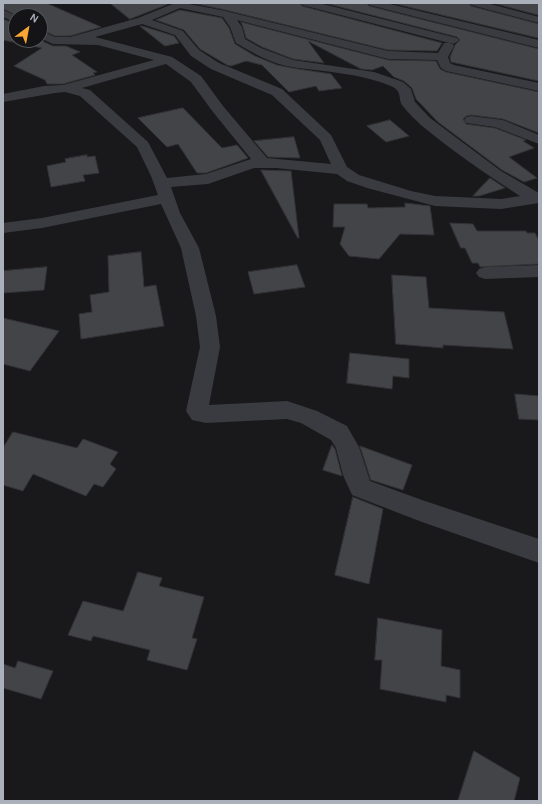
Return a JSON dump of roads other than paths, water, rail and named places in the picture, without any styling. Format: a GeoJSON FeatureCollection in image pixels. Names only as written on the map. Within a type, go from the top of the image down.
{"type":"FeatureCollection","features":[{"type":"Feature","properties":{"kind":"street"},"geometry":{"type":"LineString","coordinates":[[306,3],[453,40]]}},
{"type":"Feature","properties":{"kind":"street"},"geometry":{"type":"LineString","coordinates":[[378,3],[539,44]]}},
{"type":"Feature","properties":{"kind":"street"},"geometry":{"type":"LineString","coordinates":[[475,3],[539,20]]}},
{"type":"Feature","properties":{"kind":"street"},"geometry":{"type":"LineString","coordinates":[[71,42],[142,20],[182,4],[388,55],[442,57]]}},
{"type":"Feature","properties":{"kind":"street"},"geometry":{"type":"LineString","coordinates":[[227,15],[236,27],[240,41],[257,51],[291,63],[318,66],[374,76],[398,85],[404,89],[407,95],[408,103],[425,120],[496,174],[537,198]]}},
{"type":"Feature","properties":{"kind":"street"},"geometry":{"type":"LineString","coordinates":[[142,20],[179,33],[195,52],[215,66],[277,92],[326,138],[341,170]]}},
{"type":"Feature","properties":{"kind":"street"},"geometry":{"type":"LineString","coordinates":[[442,57],[453,40],[468,27]]}},
{"type":"Feature","properties":{"kind":"street"},"geometry":{"type":"LineString","coordinates":[[48,38],[52,40],[71,42],[98,41],[168,60],[196,79],[218,109],[262,162]]}},
{"type":"Feature","properties":{"kind":"street"},"geometry":{"type":"LineString","coordinates":[[442,57],[445,65],[458,71],[539,87]]}},
{"type":"Feature","properties":{"kind":"street"},"geometry":{"type":"LineString","coordinates":[[3,98],[64,88],[168,60]]}},
{"type":"Feature","properties":{"kind":"street"},"geometry":{"type":"LineString","coordinates":[[64,88],[75,89],[86,93],[143,144],[172,213],[190,248],[206,316],[210,347],[197,411],[200,414],[287,410],[310,417],[339,433],[347,448],[355,475],[361,488],[422,511],[539,551]]}},
{"type":"Feature","properties":{"kind":"street"},"geometry":{"type":"LineString","coordinates":[[470,120],[498,123],[539,140]]}},
{"type":"Feature","properties":{"kind":"street"},"geometry":{"type":"LineString","coordinates":[[3,228],[42,224],[208,179],[252,163],[262,162],[341,170],[353,178],[373,185],[435,201],[501,204],[537,198]]}},
{"type":"Feature","properties":{"kind":"street"},"geometry":{"type":"LineString","coordinates":[[485,274],[539,271]]}}]}
